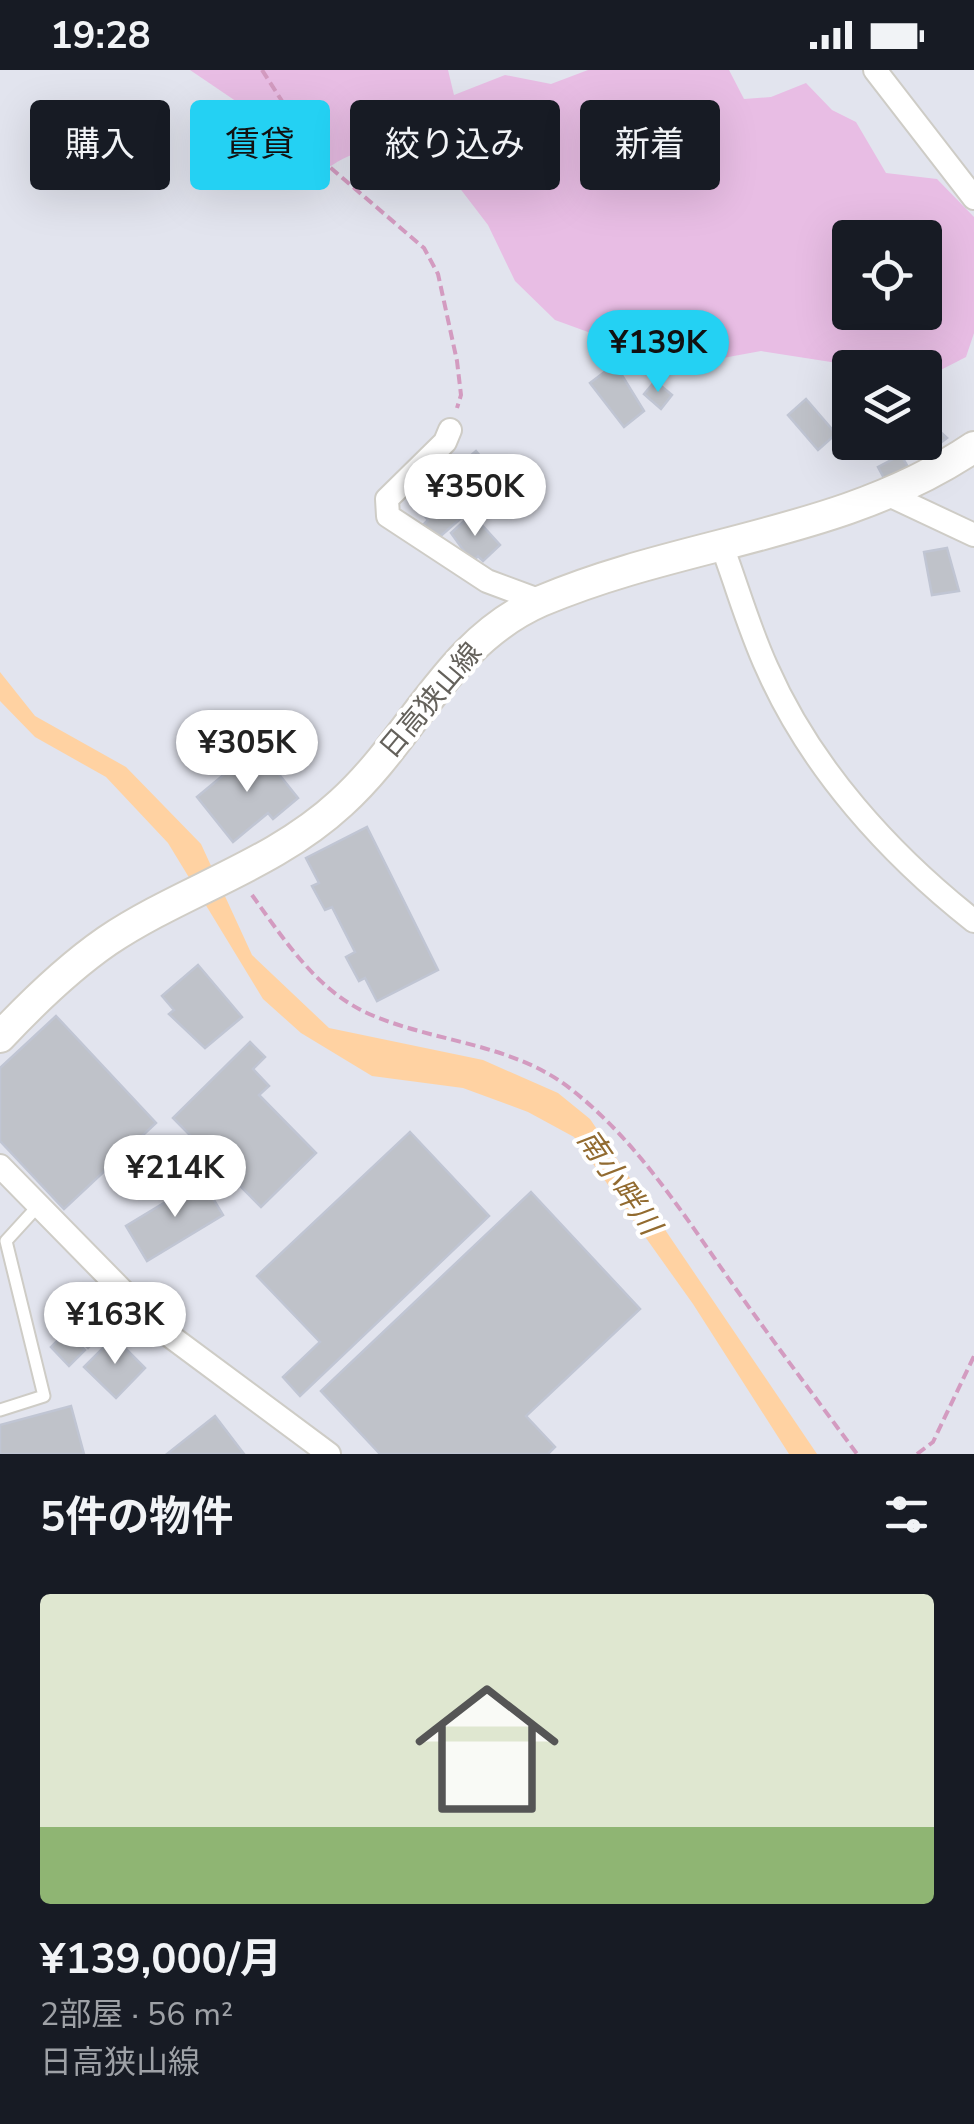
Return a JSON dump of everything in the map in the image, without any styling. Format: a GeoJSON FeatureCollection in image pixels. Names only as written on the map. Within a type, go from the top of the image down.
{"type":"FeatureCollection","features":[{"type":"Feature","properties":{"kind":"main road","name":"日高狭山線"},"geometry":{"type":"LineString","coordinates":[[0,1037],[107,942],[284,847],[344,801],[462,657],[495,628],[542,601],[891,496],[974,447]]}},
{"type":"Feature","properties":{"kind":"street"},"geometry":{"type":"LineString","coordinates":[[875,70],[974,198]]}},
{"type":"Feature","properties":{"kind":"street"},"geometry":{"type":"LineString","coordinates":[[450,430],[446,442],[387,499],[388,516],[487,581],[542,601]]}},
{"type":"Feature","properties":{"kind":"street"},"geometry":{"type":"LineString","coordinates":[[891,496],[974,535]]}},
{"type":"Feature","properties":{"kind":"street"},"geometry":{"type":"LineString","coordinates":[[722,546],[767,670],[834,781],[902,860],[974,922]]}},
{"type":"Feature","properties":{"kind":"street"},"geometry":{"type":"LineString","coordinates":[[0,1166],[158,1327],[328,1454]]}},
{"type":"Feature","properties":{"kind":"lane"},"geometry":{"type":"LineString","coordinates":[[0,1410],[44,1396],[6,1241],[38,1206]]}},
{"type":"Feature","properties":{"kind":"path"},"geometry":{"type":"LineString","coordinates":[[274,70],[264,71],[318,157],[424,248],[438,274],[460,395],[450,430]]}},
{"type":"Feature","properties":{"kind":"path"},"geometry":{"type":"LineString","coordinates":[[236,873],[298,958],[332,991],[372,1016],[506,1054],[570,1088],[616,1130],[682,1212],[856,1454]]}},
{"type":"Feature","properties":{"kind":"path"},"geometry":{"type":"LineString","coordinates":[[917,1454],[933,1442],[974,1356]]}},
{"type":"Feature","properties":{"kind":"shaded area"},"geometry":{"type":"Polygon","coordinates":[[[190,70],[448,70],[454,95],[505,75],[551,84],[588,70],[729,70],[744,99],[771,97],[806,83],[832,110],[856,122],[886,173],[937,179],[974,217],[974,333],[966,357],[942,369],[942,350],[832,350],[832,362],[761,351],[712,360],[671,339],[635,334],[599,336],[555,320],[515,281],[488,225],[461,190],[560,190],[560,100],[350,100],[350,156],[331,166],[330,100],[234,100],[190,70]]]}},
{"type":"Feature","properties":{"kind":"water","name":"南小畔川"},"geometry":{"type":"Polygon","coordinates":[[[0,672],[35,716],[126,767],[201,844],[252,955],[329,1028],[483,1060],[558,1093],[590,1119],[817,1454],[789,1454],[693,1304],[574,1137],[528,1112],[463,1088],[372,1076],[301,1033],[263,999],[168,843],[106,777],[35,737],[0,701],[0,672]]]}},
{"type":"Feature","properties":{"kind":"building"},"geometry":{"type":"Polygon","coordinates":[[[615,364],[644,411],[624,427],[590,383],[615,364]]]}},
{"type":"Feature","properties":{"kind":"building"},"geometry":{"type":"Polygon","coordinates":[[[655,381],[672,395],[661,409],[644,394],[655,381]]]}},
{"type":"Feature","properties":{"kind":"building"},"geometry":{"type":"Polygon","coordinates":[[[806,399],[832,429],[832,438],[818,450],[788,415],[806,399]]]}},
{"type":"Feature","properties":{"kind":"building"},"geometry":{"type":"Polygon","coordinates":[[[476,451],[500,480],[473,503],[462,490],[470,484],[456,468],[476,451]]]}},
{"type":"Feature","properties":{"kind":"building"},"geometry":{"type":"Polygon","coordinates":[[[891,460],[904,460],[908,467],[885,480],[878,467],[891,460]]]}},
{"type":"Feature","properties":{"kind":"building"},"geometry":{"type":"Polygon","coordinates":[[[433,472],[449,490],[452,486],[468,512],[436,540],[421,527],[428,520],[407,496],[433,472]]]}},
{"type":"Feature","properties":{"kind":"building"},"geometry":{"type":"Polygon","coordinates":[[[472,514],[500,545],[483,561],[478,556],[472,562],[451,533],[472,514]]]}},
{"type":"Feature","properties":{"kind":"building"},"geometry":{"type":"Polygon","coordinates":[[[947,548],[959,591],[932,595],[924,552],[947,548]]]}},
{"type":"Feature","properties":{"kind":"building"},"geometry":{"type":"Polygon","coordinates":[[[257,747],[298,798],[273,819],[268,813],[233,842],[197,797],[257,747]]]}},
{"type":"Feature","properties":{"kind":"building"},"geometry":{"type":"Polygon","coordinates":[[[367,827],[438,970],[377,1001],[365,978],[359,981],[346,957],[355,952],[332,907],[325,910],[312,886],[319,883],[306,858],[367,827]]]}},
{"type":"Feature","properties":{"kind":"building"},"geometry":{"type":"Polygon","coordinates":[[[198,965],[242,1017],[205,1048],[169,1014],[174,1010],[162,996],[198,965]]]}},
{"type":"Feature","properties":{"kind":"building"},"geometry":{"type":"Polygon","coordinates":[[[56,1016],[156,1123],[64,1209],[0,1141],[0,1068],[56,1016]]]}},
{"type":"Feature","properties":{"kind":"building"},"geometry":{"type":"Polygon","coordinates":[[[250,1042],[265,1057],[253,1069],[269,1086],[259,1095],[316,1153],[261,1207],[173,1118],[250,1042]]]}},
{"type":"Feature","properties":{"kind":"building"},"geometry":{"type":"Polygon","coordinates":[[[410,1132],[489,1216],[300,1396],[283,1377],[320,1342],[257,1276],[410,1132]]]}},
{"type":"Feature","properties":{"kind":"building"},"geometry":{"type":"Polygon","coordinates":[[[202,1180],[223,1215],[147,1261],[126,1226],[202,1180]]]}},
{"type":"Feature","properties":{"kind":"building"},"geometry":{"type":"Polygon","coordinates":[[[531,1192],[640,1309],[526,1416],[555,1447],[548,1454],[380,1454],[321,1391],[531,1192]]]}},
{"type":"Feature","properties":{"kind":"building"},"geometry":{"type":"Polygon","coordinates":[[[69,1290],[107,1328],[88,1348],[50,1310],[69,1290]]]}},
{"type":"Feature","properties":{"kind":"building"},"geometry":{"type":"Polygon","coordinates":[[[66,1332],[85,1350],[69,1366],[51,1347],[66,1332]]]}},
{"type":"Feature","properties":{"kind":"building"},"geometry":{"type":"Polygon","coordinates":[[[114,1337],[145,1368],[116,1398],[84,1367],[114,1337]]]}},
{"type":"Feature","properties":{"kind":"building"},"geometry":{"type":"Polygon","coordinates":[[[71,1406],[84,1454],[0,1454],[0,1425],[71,1406]]]}},
{"type":"Feature","properties":{"kind":"building"},"geometry":{"type":"Polygon","coordinates":[[[215,1416],[244,1454],[167,1454],[215,1416]]]}}]}
